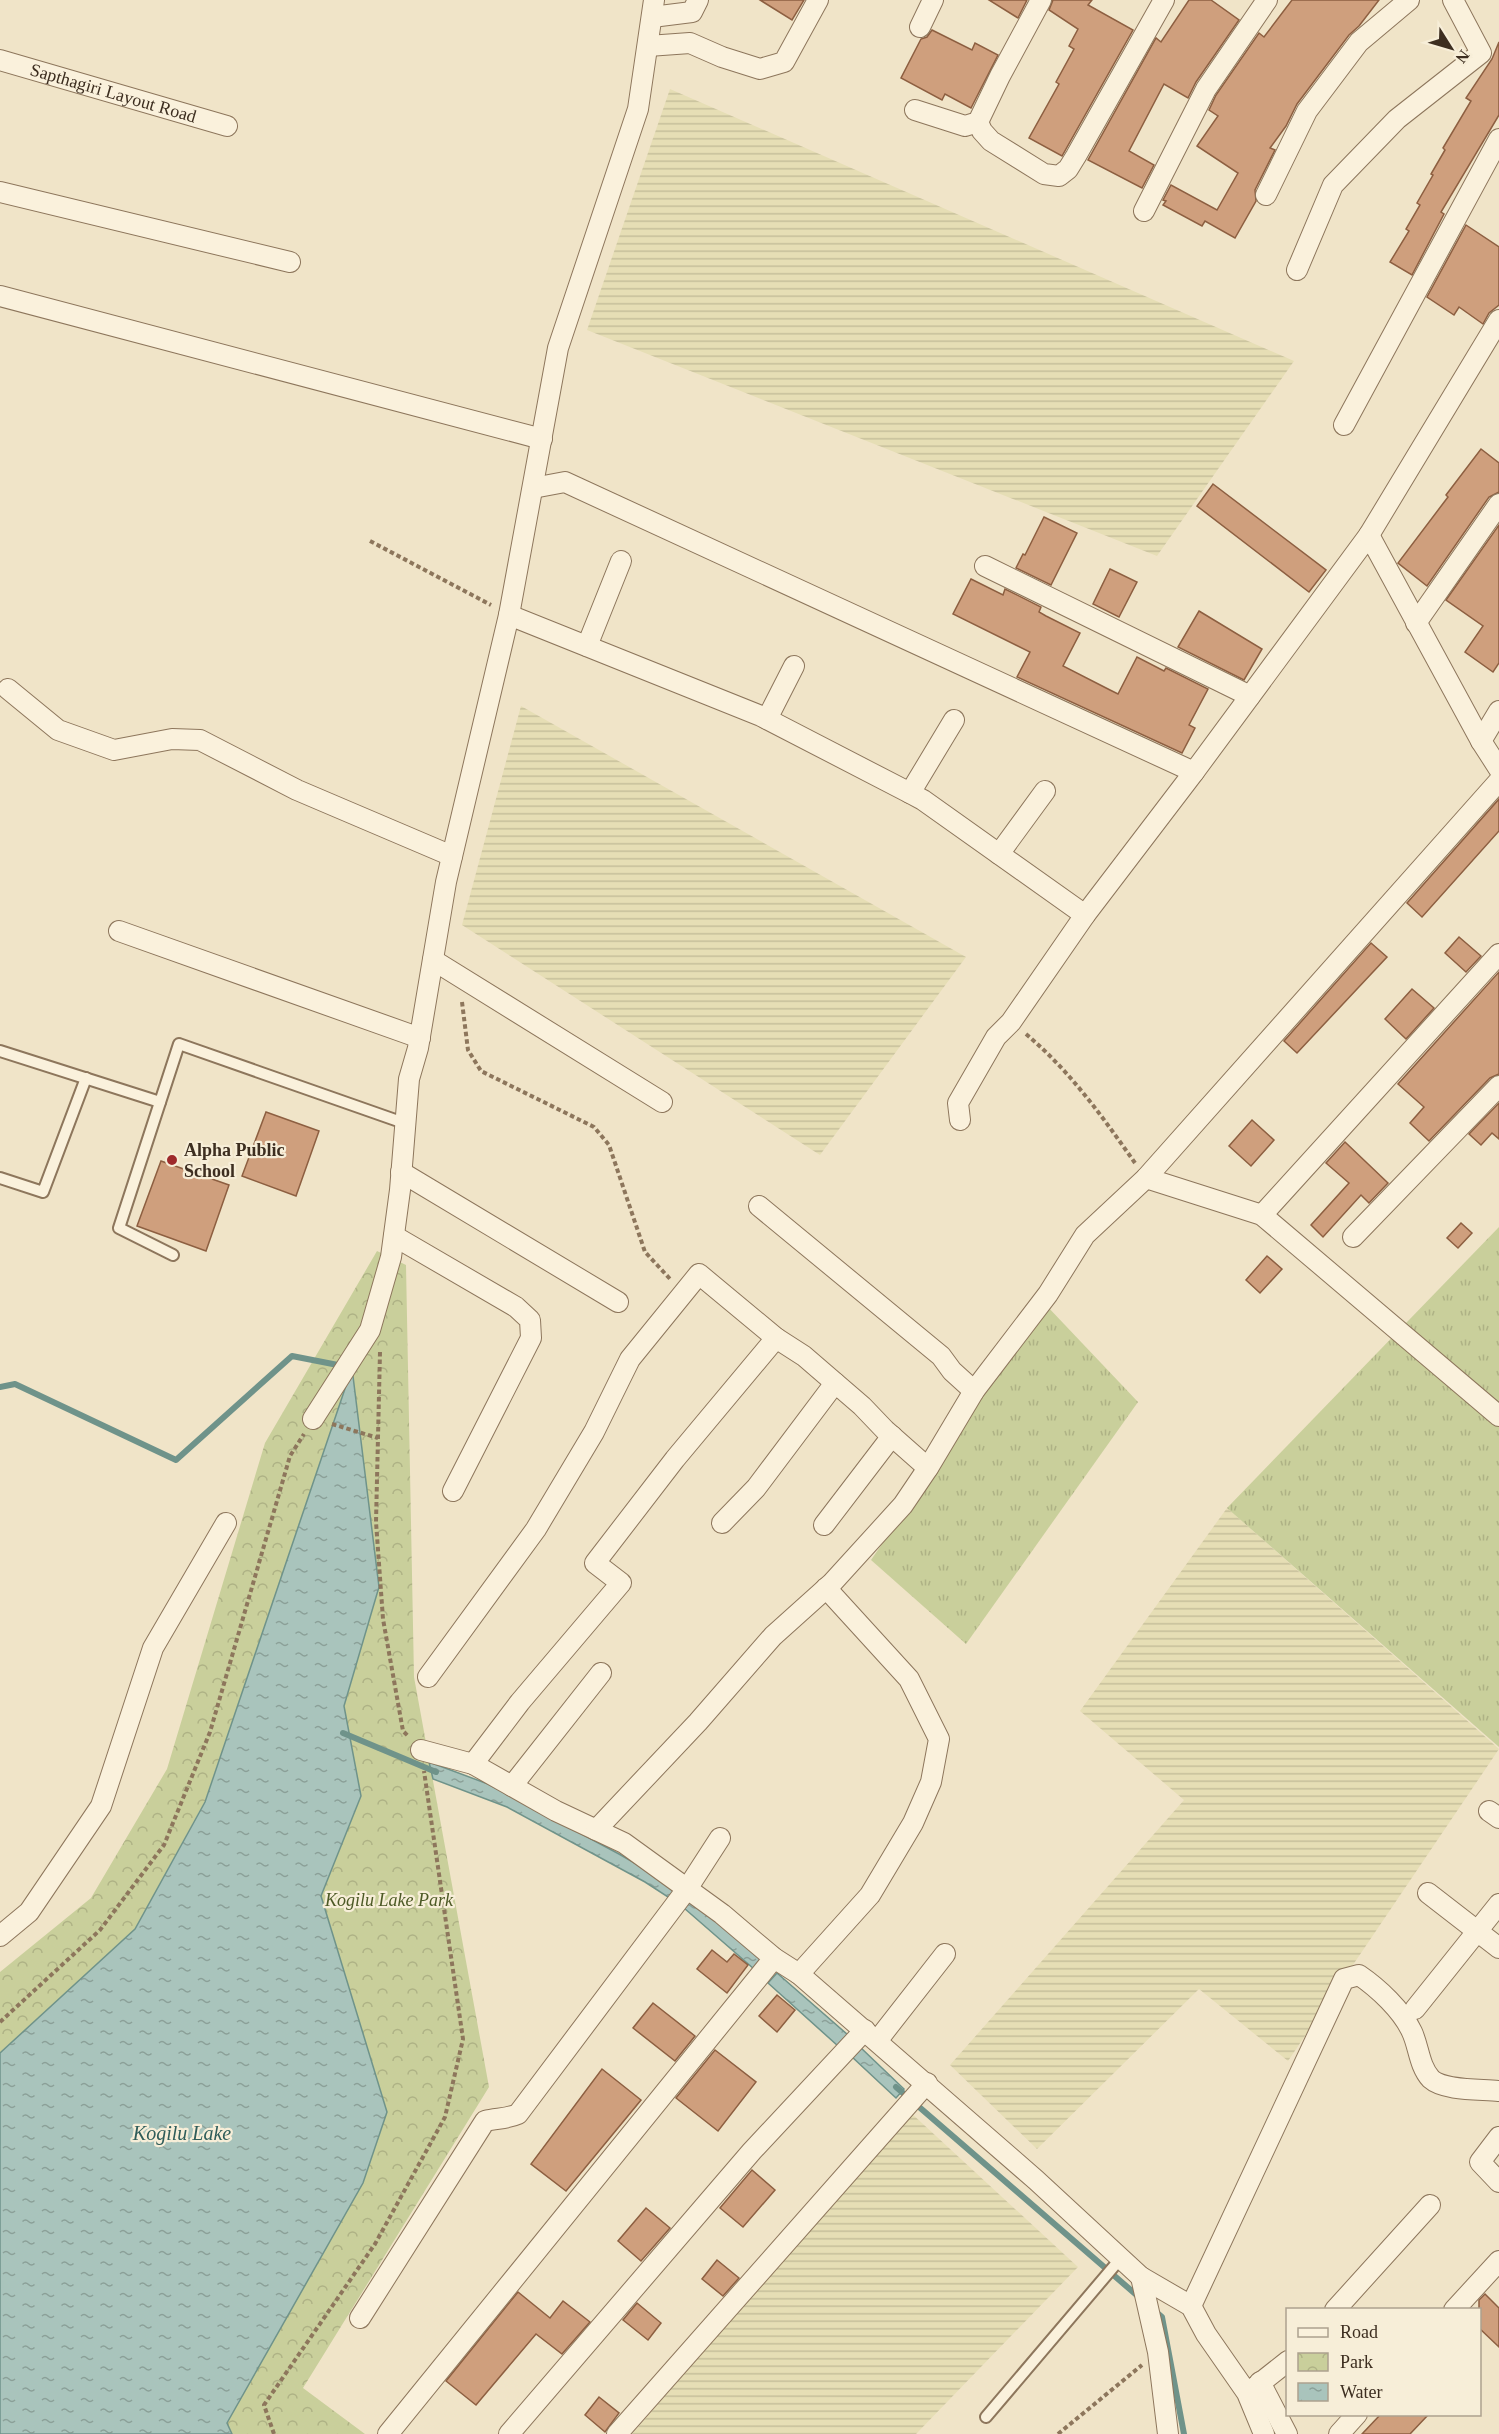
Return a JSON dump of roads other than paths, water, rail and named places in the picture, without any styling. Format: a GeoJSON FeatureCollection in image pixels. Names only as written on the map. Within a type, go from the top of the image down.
{"type":"FeatureCollection","features":[{"type":"Feature","properties":{"kind":"street"},"geometry":{"type":"LineString","coordinates":[[313,1419],[370,1330],[391,1257],[409,1079],[420,1038],[452,856],[509,615],[558,348],[638,109],[653,9],[692,12],[698,0]]}},
{"type":"Feature","properties":{"kind":"street"},"geometry":{"type":"LineString","coordinates":[[648,46],[690,43],[722,57],[760,69],[784,62],[818,0]]}},
{"type":"Feature","properties":{"kind":"street"},"geometry":{"type":"LineString","coordinates":[[920,27],[933,0]]}},
{"type":"Feature","properties":{"kind":"street"},"geometry":{"type":"LineString","coordinates":[[915,110],[965,126],[978,122],[1041,0]]}},
{"type":"Feature","properties":{"kind":"street"},"geometry":{"type":"LineString","coordinates":[[978,122],[982,132],[991,141],[1044,174],[1059,176],[1068,169],[1076,156],[1164,0]]}},
{"type":"Feature","properties":{"kind":"street"},"geometry":{"type":"LineString","coordinates":[[1144,211],[1206,89],[1267,0]]}},
{"type":"Feature","properties":{"kind":"street"},"geometry":{"type":"LineString","coordinates":[[1266,195],[1307,111],[1359,42],[1409,0]]}},
{"type":"Feature","properties":{"kind":"street"},"geometry":{"type":"LineString","coordinates":[[1297,270],[1334,185],[1397,119],[1481,53],[1453,0]]}},
{"type":"Feature","properties":{"kind":"street","name":"Sapthagiri Layout Road"},"geometry":{"type":"LineString","coordinates":[[0,60],[227,126]]}},
{"type":"Feature","properties":{"kind":"street"},"geometry":{"type":"LineString","coordinates":[[1344,425],[1499,139]]}},
{"type":"Feature","properties":{"kind":"street"},"geometry":{"type":"LineString","coordinates":[[0,192],[290,262]]}},
{"type":"Feature","properties":{"kind":"street"},"geometry":{"type":"LineString","coordinates":[[0,296],[542,439]]}},
{"type":"Feature","properties":{"kind":"street"},"geometry":{"type":"LineString","coordinates":[[960,1120],[958,1102],[996,1037],[1011,1022],[1085,915],[1370,535],[1499,320]]}},
{"type":"Feature","properties":{"kind":"street"},"geometry":{"type":"LineString","coordinates":[[533,488],[565,482],[1194,772]]}},
{"type":"Feature","properties":{"kind":"street"},"geometry":{"type":"LineString","coordinates":[[1416,623],[1499,504]]}},
{"type":"Feature","properties":{"kind":"street"},"geometry":{"type":"LineString","coordinates":[[1370,535],[1481,741],[1499,769]]}},
{"type":"Feature","properties":{"kind":"street"},"geometry":{"type":"LineString","coordinates":[[586,646],[621,561]]}},
{"type":"Feature","properties":{"kind":"street"},"geometry":{"type":"LineString","coordinates":[[985,566],[1250,696]]}},
{"type":"Feature","properties":{"kind":"street"},"geometry":{"type":"LineString","coordinates":[[509,615],[767,719],[910,793],[1085,915]]}},
{"type":"Feature","properties":{"kind":"street"},"geometry":{"type":"LineString","coordinates":[[767,719],[794,666]]}},
{"type":"Feature","properties":{"kind":"street"},"geometry":{"type":"LineString","coordinates":[[8,688],[58,730],[114,750],[172,739],[200,740],[297,790],[452,856]]}},
{"type":"Feature","properties":{"kind":"street"},"geometry":{"type":"LineString","coordinates":[[1481,741],[1499,711]]}},
{"type":"Feature","properties":{"kind":"street"},"geometry":{"type":"LineString","coordinates":[[910,793],[954,720]]}},
{"type":"Feature","properties":{"kind":"street"},"geometry":{"type":"LineString","coordinates":[[596,1830],[699,1722],[773,1636],[826,1588],[903,1505],[974,1391],[1048,1294],[1085,1235],[1146,1178],[1499,781]]}},
{"type":"Feature","properties":{"kind":"street"},"geometry":{"type":"LineString","coordinates":[[999,854],[1045,791]]}},
{"type":"Feature","properties":{"kind":"street"},"geometry":{"type":"LineString","coordinates":[[119,931],[420,1038]]}},
{"type":"Feature","properties":{"kind":"street"},"geometry":{"type":"LineString","coordinates":[[1262,1215],[1499,954]]}},
{"type":"Feature","properties":{"kind":"street"},"geometry":{"type":"LineString","coordinates":[[433,960],[662,1102]]}},
{"type":"Feature","properties":{"kind":"street"},"geometry":{"type":"LineString","coordinates":[[1353,1237],[1499,1086]]}},
{"type":"Feature","properties":{"kind":"street"},"geometry":{"type":"LineString","coordinates":[[401,1172],[618,1302]]}},
{"type":"Feature","properties":{"kind":"street"},"geometry":{"type":"LineString","coordinates":[[1146,1178],[1262,1215],[1499,1416]]}},
{"type":"Feature","properties":{"kind":"street"},"geometry":{"type":"LineString","coordinates":[[759,1206],[941,1356],[952,1371],[974,1391]]}},
{"type":"Feature","properties":{"kind":"street"},"geometry":{"type":"LineString","coordinates":[[394,1236],[516,1307],[530,1320],[531,1338],[453,1491]]}},
{"type":"Feature","properties":{"kind":"street"},"geometry":{"type":"LineString","coordinates":[[428,1677],[536,1529],[594,1432],[630,1359],[699,1274],[776,1338],[804,1356],[928,1468]]}},
{"type":"Feature","properties":{"kind":"street"},"geometry":{"type":"LineString","coordinates":[[473,1764],[520,1702],[621,1583],[595,1563],[675,1459],[776,1338]]}},
{"type":"Feature","properties":{"kind":"street"},"geometry":{"type":"LineString","coordinates":[[722,1523],[756,1488],[835,1383]]}},
{"type":"Feature","properties":{"kind":"street"},"geometry":{"type":"LineString","coordinates":[[824,1525],[892,1436]]}},
{"type":"Feature","properties":{"kind":"street"},"geometry":{"type":"LineString","coordinates":[[0,1936],[29,1912],[101,1806],[153,1648],[226,1523]]}},
{"type":"Feature","properties":{"kind":"street"},"geometry":{"type":"LineString","coordinates":[[799,1974],[870,1895],[913,1823],[931,1782],[939,1739],[909,1679],[826,1588]]}},
{"type":"Feature","properties":{"kind":"street"},"geometry":{"type":"LineString","coordinates":[[512,1786],[601,1673]]}},
{"type":"Feature","properties":{"kind":"street"},"geometry":{"type":"LineString","coordinates":[[422,1750],[473,1764],[556,1811],[624,1844],[687,1889],[774,1958],[799,1974],[927,2083],[1141,2277],[1191,2306],[1206,2334],[1254,2387],[1287,2434]]}},
{"type":"Feature","properties":{"kind":"street"},"geometry":{"type":"LineString","coordinates":[[360,2318],[485,2121],[497,2118],[507,2119],[518,2114],[687,1889],[720,1838]]}},
{"type":"Feature","properties":{"kind":"street"},"geometry":{"type":"LineString","coordinates":[[1428,1893],[1499,1948]]}},
{"type":"Feature","properties":{"kind":"street"},"geometry":{"type":"LineString","coordinates":[[1415,2009],[1499,1904]]}},
{"type":"Feature","properties":{"kind":"street"},"geometry":{"type":"LineString","coordinates":[[509,2434],[752,2151],[871,2036],[945,1954]]}},
{"type":"Feature","properties":{"kind":"street"},"geometry":{"type":"LineString","coordinates":[[388,2434],[774,1958]]}},
{"type":"Feature","properties":{"kind":"street"},"geometry":{"type":"LineString","coordinates":[[1191,2306],[1344,1979],[1359,1975],[1373,1985],[1396,2010],[1412,2031],[1419,2057],[1432,2079],[1449,2087],[1499,2091]]}},
{"type":"Feature","properties":{"kind":"street"},"geometry":{"type":"LineString","coordinates":[[617,2434],[927,2083]]}},
{"type":"Feature","properties":{"kind":"street"},"geometry":{"type":"LineString","coordinates":[[1499,2137],[1480,2162],[1499,2181]]}},
{"type":"Feature","properties":{"kind":"street"},"geometry":{"type":"LineString","coordinates":[[1337,2308],[1430,2205]]}},
{"type":"Feature","properties":{"kind":"street"},"geometry":{"type":"LineString","coordinates":[[1456,2308],[1499,2261]]}},
{"type":"Feature","properties":{"kind":"street"},"geometry":{"type":"LineString","coordinates":[[1141,2277],[1158,2352],[1168,2434]]}},
{"type":"Feature","properties":{"kind":"street"},"geometry":{"type":"LineString","coordinates":[[1254,2387],[1286,2362]]}},
{"type":"Feature","properties":{"kind":"street"},"geometry":{"type":"LineString","coordinates":[[1254,2387],[1264,2434]]}},
{"type":"Feature","properties":{"kind":"street"},"geometry":{"type":"LineString","coordinates":[[1339,2434],[1356,2416]]}},
{"type":"Feature","properties":{"kind":"lane"},"geometry":{"type":"LineString","coordinates":[[173,1255],[119,1228],[179,1044],[404,1123]]}},
{"type":"Feature","properties":{"kind":"lane"},"geometry":{"type":"LineString","coordinates":[[0,1051],[160,1102]]}},
{"type":"Feature","properties":{"kind":"lane"},"geometry":{"type":"LineString","coordinates":[[0,1178],[43,1192],[87,1078]]}},
{"type":"Feature","properties":{"kind":"lane"},"geometry":{"type":"LineString","coordinates":[[986,2417],[1122,2258]]}},
{"type":"Feature","properties":{"kind":"water","name":"Kogilu Lake"},"geometry":{"type":"Polygon","coordinates":[[[352,1368],[379,1587],[344,1706],[361,1796],[321,1896],[387,2112],[363,2183],[227,2423],[232,2434],[0,2434],[0,2053],[135,1929],[205,1802],[352,1368]]]}},
{"type":"Feature","properties":{"kind":"water"},"geometry":{"type":"Polygon","coordinates":[[[429,1762],[488,1784],[678,1888],[671,1899],[645,1882],[507,1807],[433,1779],[429,1762]]]}},
{"type":"Feature","properties":{"kind":"water"},"geometry":{"type":"Polygon","coordinates":[[[692,1900],[763,1958],[754,1969],[684,1908],[692,1900]]]}},
{"type":"Feature","properties":{"kind":"water"},"geometry":{"type":"Polygon","coordinates":[[[777,1973],[848,2035],[838,2046],[768,1983],[777,1973]]]}},
{"type":"Feature","properties":{"kind":"water"},"geometry":{"type":"Polygon","coordinates":[[[860,2047],[904,2089],[896,2098],[851,2056],[860,2047]]]}},
{"type":"Feature","properties":{"kind":"waterway"},"geometry":{"type":"LineString","coordinates":[[0,1387],[15,1384],[176,1460],[292,1356],[343,1366]]}},
{"type":"Feature","properties":{"kind":"waterway"},"geometry":{"type":"LineString","coordinates":[[343,1733],[436,1772]]}},
{"type":"Feature","properties":{"kind":"waterway"},"geometry":{"type":"LineString","coordinates":[[896,2087],[1140,2298]]}},
{"type":"Feature","properties":{"kind":"waterway"},"geometry":{"type":"LineString","coordinates":[[1155,2311],[1162,2317],[1184,2434]]}},
{"type":"Feature","properties":{"kind":"place","name":"Alpha Public School"},"geometry":{"type":"Point","coordinates":[172,1160]}},
{"type":"Feature","properties":{"kind":"park label","name":"Kogilu Lake Park"},"geometry":{"type":"Point","coordinates":[389,1900]}}]}
